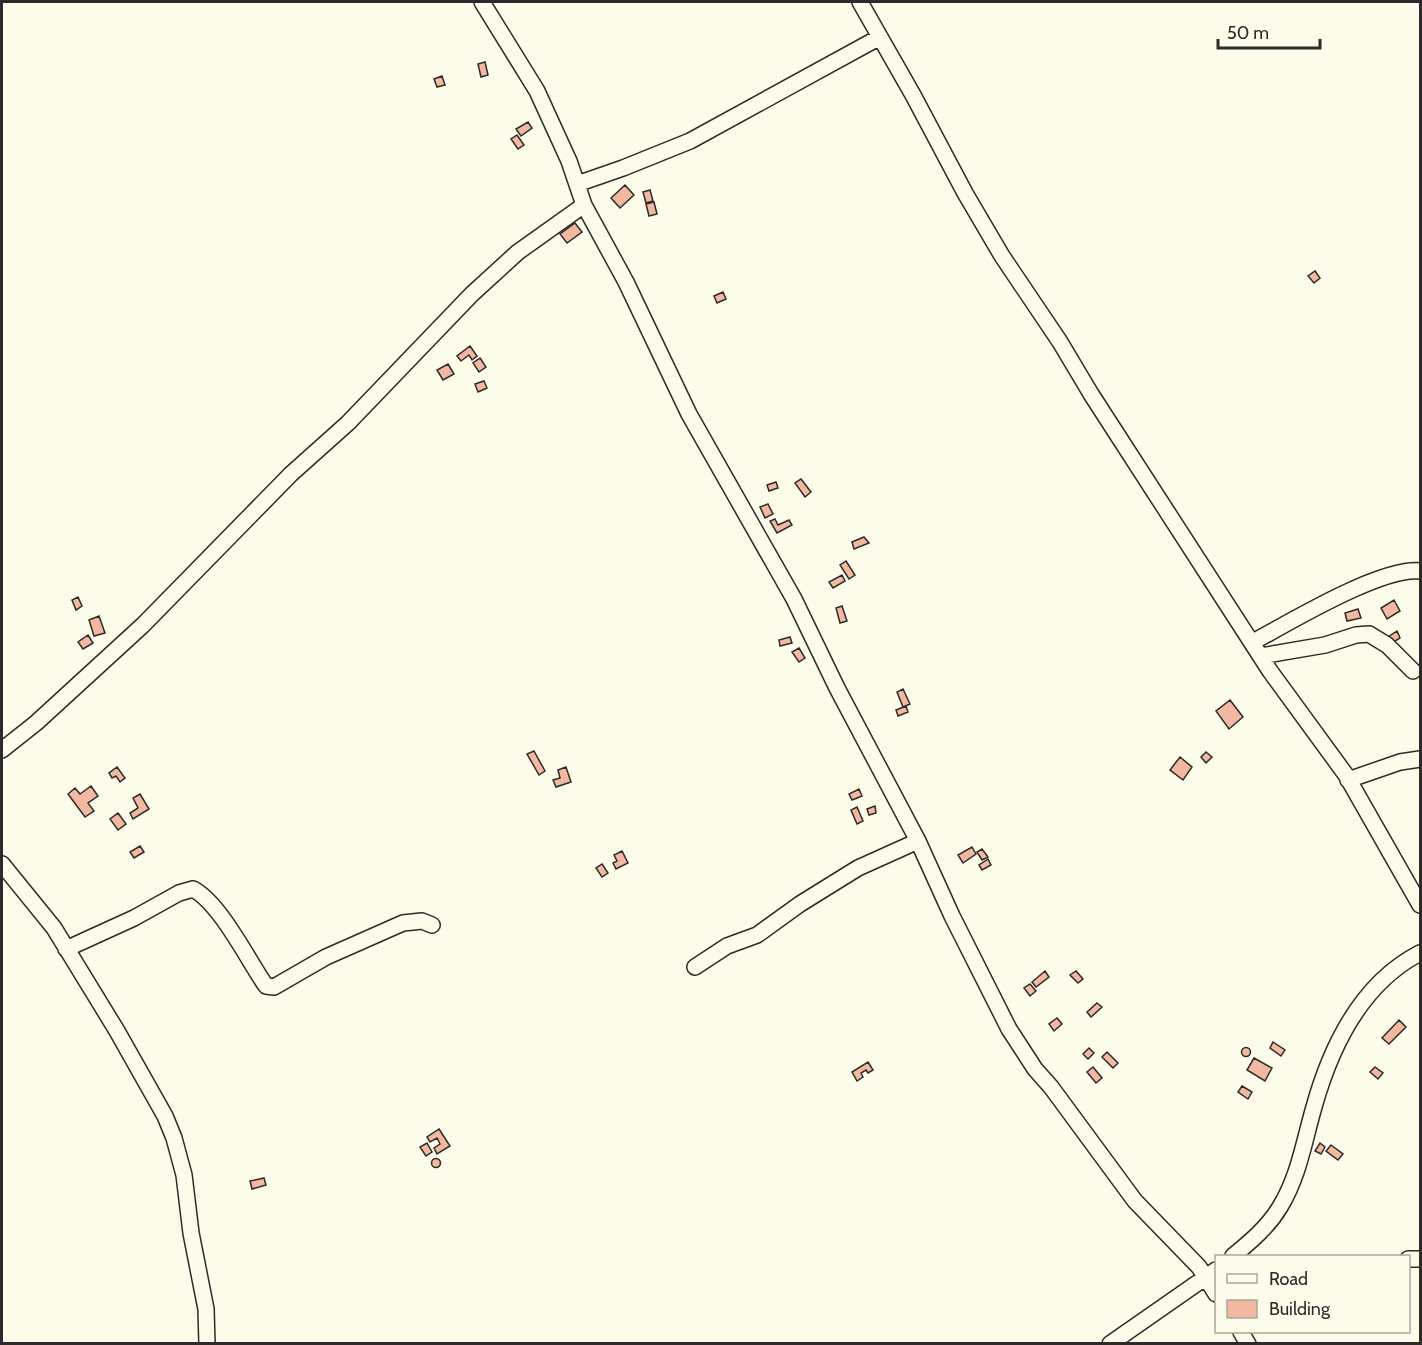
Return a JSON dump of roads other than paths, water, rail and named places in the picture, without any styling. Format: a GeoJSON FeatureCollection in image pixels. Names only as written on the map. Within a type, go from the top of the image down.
{"type":"FeatureCollection","features":[{"type":"Feature","properties":{"kind":"street"},"geometry":{"type":"LineString","coordinates":[[482,2],[537,91],[569,161],[584,205],[626,282],[706,447],[794,599],[837,688],[918,841],[1000,1013],[1028,1059],[1135,1201],[1199,1267],[1214,1272]]}},
{"type":"Feature","properties":{"kind":"street"},"geometry":{"type":"LineString","coordinates":[[860,2],[965,194],[1002,256],[1060,342],[1120,439],[1257,649],[1348,780],[1420,905]]}},
{"type":"Feature","properties":{"kind":"street"},"geometry":{"type":"LineString","coordinates":[[577,184],[690,141],[880,38]]}},
{"type":"Feature","properties":{"kind":"street"},"geometry":{"type":"LineString","coordinates":[[2,750],[36,723],[143,625],[291,474],[382,389],[472,294],[518,252],[584,205]]}},
{"type":"Feature","properties":{"kind":"street"},"geometry":{"type":"LineString","coordinates":[[1257,649],[1349,592],[1410,570],[1420,571]]}},
{"type":"Feature","properties":{"kind":"street"},"geometry":{"type":"LineString","coordinates":[[1257,649],[1325,645],[1356,635],[1369,634],[1387,645],[1413,671]]}},
{"type":"Feature","properties":{"kind":"street"},"geometry":{"type":"LineString","coordinates":[[1348,780],[1400,762],[1420,759]]}},
{"type":"Feature","properties":{"kind":"street"},"geometry":{"type":"LineString","coordinates":[[695,967],[727,946],[757,935],[800,904],[858,868],[918,841]]}},
{"type":"Feature","properties":{"kind":"street"},"geometry":{"type":"LineString","coordinates":[[2,864],[54,928],[117,1031],[165,1116],[174,1138],[184,1175],[191,1233],[206,1309],[207,1344]]}},
{"type":"Feature","properties":{"kind":"street"},"geometry":{"type":"LineString","coordinates":[[66,949],[134,918],[179,893],[193,889],[214,908],[269,987],[273,987],[326,957],[403,923],[422,921],[432,925]]}},
{"type":"Feature","properties":{"kind":"street"},"geometry":{"type":"LineString","coordinates":[[1235,1255],[1257,1236],[1280,1207],[1299,1167],[1314,1107],[1329,1061],[1341,1035],[1375,986],[1388,973],[1420,952]]}},
{"type":"Feature","properties":{"kind":"street"},"geometry":{"type":"LineString","coordinates":[[1110,1344],[1214,1272]]}}]}
